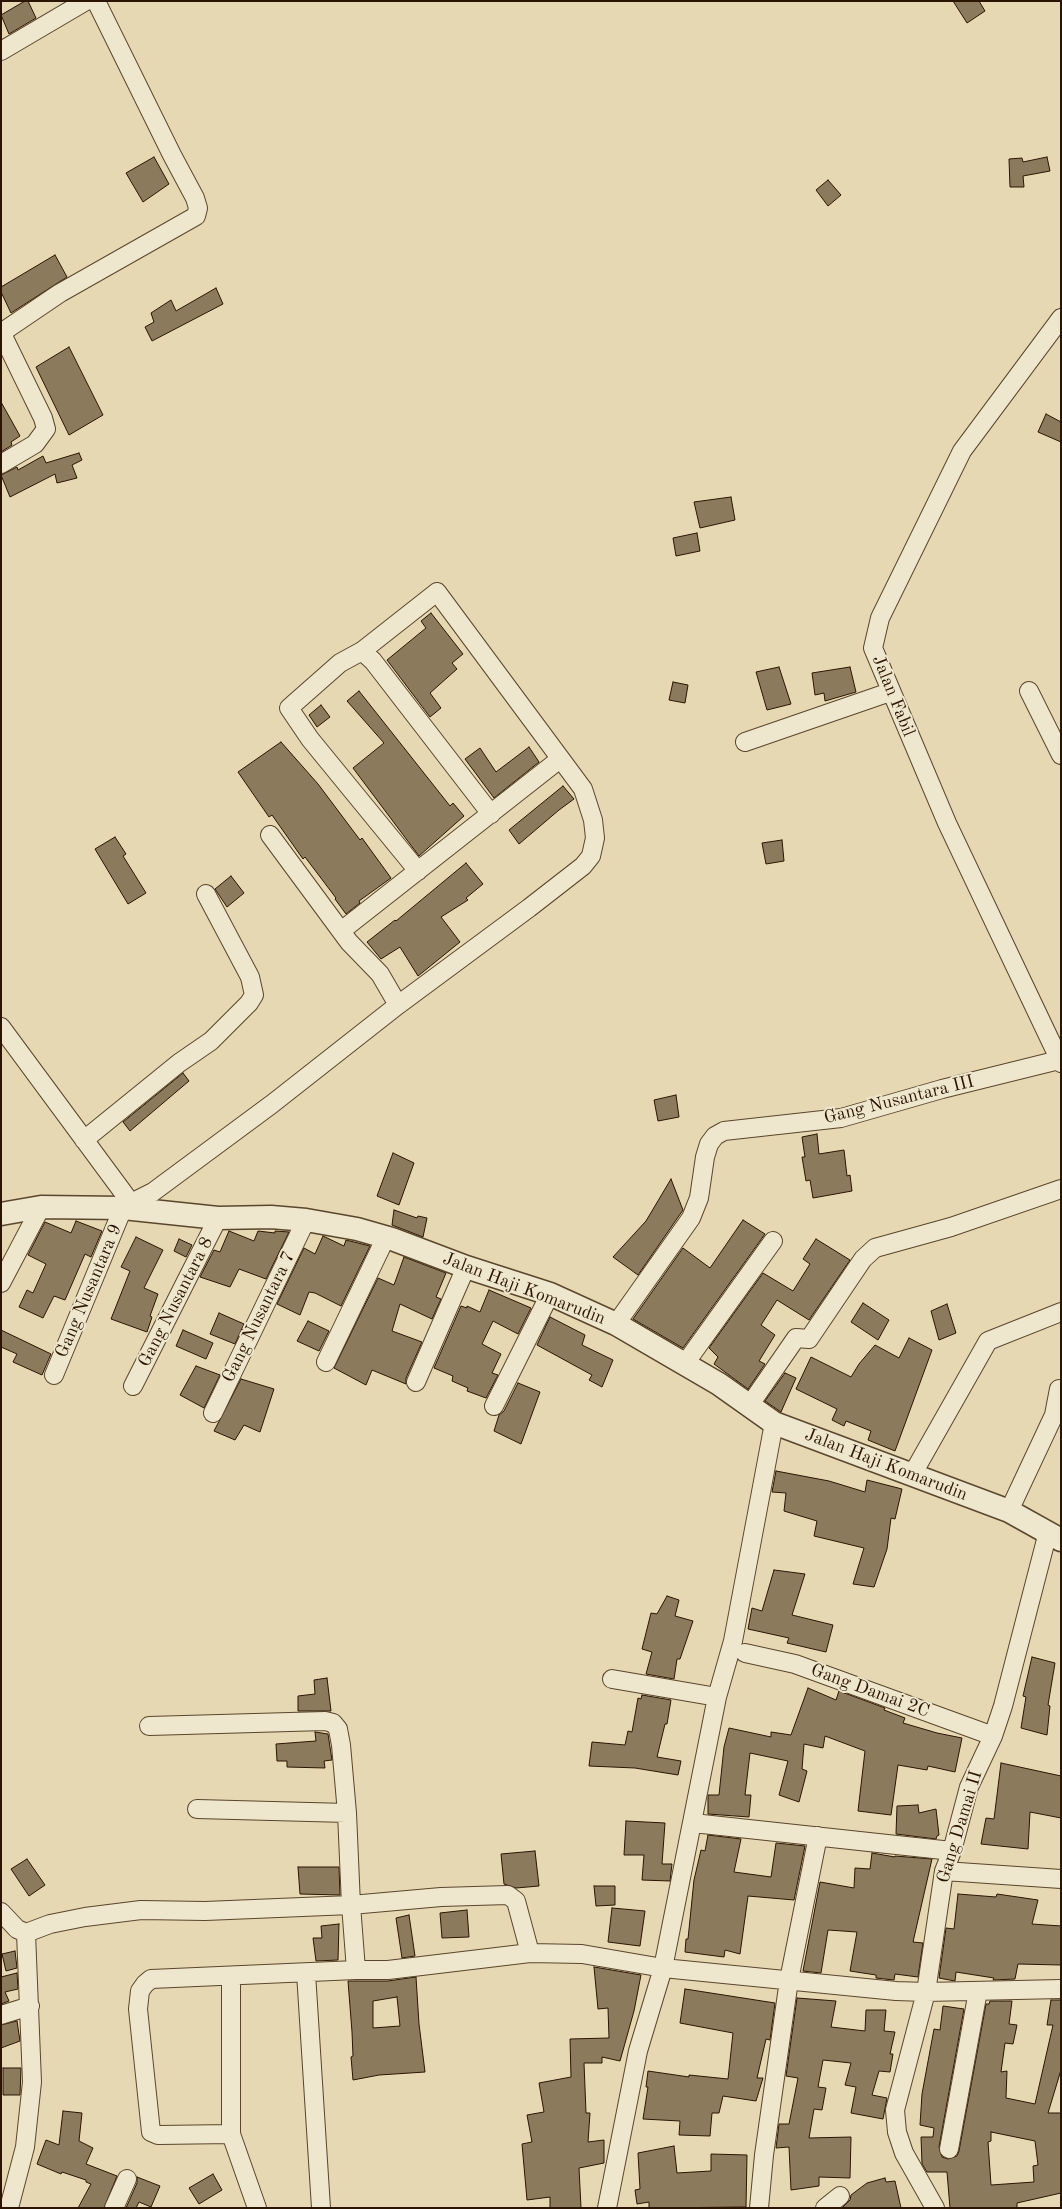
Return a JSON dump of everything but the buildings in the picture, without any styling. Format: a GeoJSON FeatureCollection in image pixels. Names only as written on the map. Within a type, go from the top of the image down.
{"type":"FeatureCollection","features":[{"type":"Feature","properties":{"kind":"street"},"geometry":{"type":"LineString","coordinates":[[1,51],[86,1]]}},
{"type":"Feature","properties":{"kind":"street"},"geometry":{"type":"LineString","coordinates":[[1,464],[35,444],[46,429],[43,418],[1,332],[60,293],[196,216],[198,208],[196,198],[172,155],[96,1]]}},
{"type":"Feature","properties":{"kind":"street","name":"Jalan Fabil"},"geometry":{"type":"LineString","coordinates":[[1060,1062],[947,823],[873,648],[880,618],[962,451],[1061,318]]}},
{"type":"Feature","properties":{"kind":"street"},"geometry":{"type":"LineString","coordinates":[[1,1027],[84,1140],[127,1206],[153,1192],[272,1104],[398,1004],[583,866],[591,856],[595,838],[593,820],[583,789],[437,592],[362,651],[340,663],[289,708],[310,739],[418,871]]}},
{"type":"Feature","properties":{"kind":"street"},"geometry":{"type":"LineString","coordinates":[[362,651],[372,661],[490,814]]}},
{"type":"Feature","properties":{"kind":"street"},"geometry":{"type":"LineString","coordinates":[[1029,691],[1061,755]]}},
{"type":"Feature","properties":{"kind":"street"},"geometry":{"type":"LineString","coordinates":[[745,742],[890,692]]}},
{"type":"Feature","properties":{"kind":"street"},"geometry":{"type":"LineString","coordinates":[[341,932],[560,759]]}},
{"type":"Feature","properties":{"kind":"street"},"geometry":{"type":"LineString","coordinates":[[270,835],[341,932],[380,974],[398,1004]]}},
{"type":"Feature","properties":{"kind":"street"},"geometry":{"type":"LineString","coordinates":[[84,1140],[179,1063],[211,1041],[249,1003],[254,995],[250,977],[206,894]]}},
{"type":"Feature","properties":{"kind":"street","name":"Gang Nusantara III"},"geometry":{"type":"LineString","coordinates":[[616,1324],[691,1218],[699,1198],[705,1157],[709,1144],[715,1136],[724,1131],[841,1118],[942,1089],[1060,1062]]}},
{"type":"Feature","properties":{"kind":"street"},"geometry":{"type":"LineString","coordinates":[[749,1406],[796,1338],[809,1339],[864,1259],[875,1248],[951,1227],[1061,1189]]}},
{"type":"Feature","properties":{"kind":"street","name":"Jalan Haji Komarudin"},"geometry":{"type":"LineString","coordinates":[[1,1214],[41,1207],[127,1206],[218,1218],[271,1217],[306,1220],[357,1229],[386,1237],[466,1267],[550,1294],[616,1324],[719,1384],[774,1423],[1009,1511],[1055,1536]]}},
{"type":"Feature","properties":{"kind":"street","name":"Gang Nusantara 9"},"geometry":{"type":"LineString","coordinates":[[54,1375],[127,1206]]}},
{"type":"Feature","properties":{"kind":"street"},"geometry":{"type":"LineString","coordinates":[[1,1283],[41,1207]]}},
{"type":"Feature","properties":{"kind":"street","name":"Gang Nusantara 8"},"geometry":{"type":"LineString","coordinates":[[133,1386],[218,1218]]}},
{"type":"Feature","properties":{"kind":"street","name":"Gang Nusantara 7"},"geometry":{"type":"LineString","coordinates":[[213,1413],[306,1220]]}},
{"type":"Feature","properties":{"kind":"street"},"geometry":{"type":"LineString","coordinates":[[326,1362],[386,1237]]}},
{"type":"Feature","properties":{"kind":"street"},"geometry":{"type":"LineString","coordinates":[[684,1365],[773,1241]]}},
{"type":"Feature","properties":{"kind":"street"},"geometry":{"type":"LineString","coordinates":[[416,1382],[466,1267]]}},
{"type":"Feature","properties":{"kind":"street"},"geometry":{"type":"LineString","coordinates":[[494,1406],[550,1294]]}},
{"type":"Feature","properties":{"kind":"street"},"geometry":{"type":"LineString","coordinates":[[912,1475],[988,1340],[1061,1312]]}},
{"type":"Feature","properties":{"kind":"street"},"geometry":{"type":"LineString","coordinates":[[1009,1511],[1054,1415],[1058,1389]]}},
{"type":"Feature","properties":{"kind":"street"},"geometry":{"type":"LineString","coordinates":[[607,2208],[638,2051],[663,1968],[717,1697],[733,1641],[774,1423]]}},
{"type":"Feature","properties":{"kind":"street","name":"Gang Damai II"},"geometry":{"type":"LineString","coordinates":[[929,2205],[904,2154],[897,2132],[895,2110],[926,1992],[944,1871],[952,1851],[969,1787],[993,1736],[1003,1706],[1055,1536]]}},
{"type":"Feature","properties":{"kind":"street","name":"Gang Damai 2C"},"geometry":{"type":"LineString","coordinates":[[745,1653],[795,1664],[993,1736]]}},
{"type":"Feature","properties":{"kind":"street"},"geometry":{"type":"LineString","coordinates":[[612,1679],[717,1697]]}},
{"type":"Feature","properties":{"kind":"street"},"geometry":{"type":"LineString","coordinates":[[149,1726],[325,1721],[334,1723],[338,1729],[341,1746],[347,1813],[356,1970]]}},
{"type":"Feature","properties":{"kind":"street"},"geometry":{"type":"LineString","coordinates":[[197,1809],[347,1813]]}},
{"type":"Feature","properties":{"kind":"street"},"geometry":{"type":"LineString","coordinates":[[693,1823],[952,1851]]}},
{"type":"Feature","properties":{"kind":"street"},"geometry":{"type":"LineString","coordinates":[[759,2208],[764,2155],[789,1980],[818,1836]]}},
{"type":"Feature","properties":{"kind":"street"},"geometry":{"type":"LineString","coordinates":[[944,1871],[1061,1879]]}},
{"type":"Feature","properties":{"kind":"street"},"geometry":{"type":"LineString","coordinates":[[15,1932],[85,1916],[141,1910],[205,1911],[351,1905],[441,1897],[508,1895],[516,1901],[530,1953]]}},
{"type":"Feature","properties":{"kind":"street"},"geometry":{"type":"LineString","coordinates":[[1,1912],[15,1932],[30,2006],[32,2082],[26,2138],[9,2208]]}},
{"type":"Feature","properties":{"kind":"street"},"geometry":{"type":"LineString","coordinates":[[231,2134],[158,2136],[151,2132],[138,2009],[140,1991],[151,1979],[388,1970],[530,1953],[582,1954],[663,1968],[926,1992],[1061,1989]]}},
{"type":"Feature","properties":{"kind":"street"},"geometry":{"type":"LineString","coordinates":[[306,1973],[321,2208]]}},
{"type":"Feature","properties":{"kind":"street"},"geometry":{"type":"LineString","coordinates":[[231,1976],[231,2134],[257,2208]]}},
{"type":"Feature","properties":{"kind":"street"},"geometry":{"type":"LineString","coordinates":[[948,2149],[978,1991]]}},
{"type":"Feature","properties":{"kind":"street"},"geometry":{"type":"LineString","coordinates":[[1,2015],[30,2006]]}},
{"type":"Feature","properties":{"kind":"street"},"geometry":{"type":"LineString","coordinates":[[114,2208],[127,2179]]}},
{"type":"Feature","properties":{"kind":"street"},"geometry":{"type":"LineString","coordinates":[[825,2208],[840,2196]]}}]}
